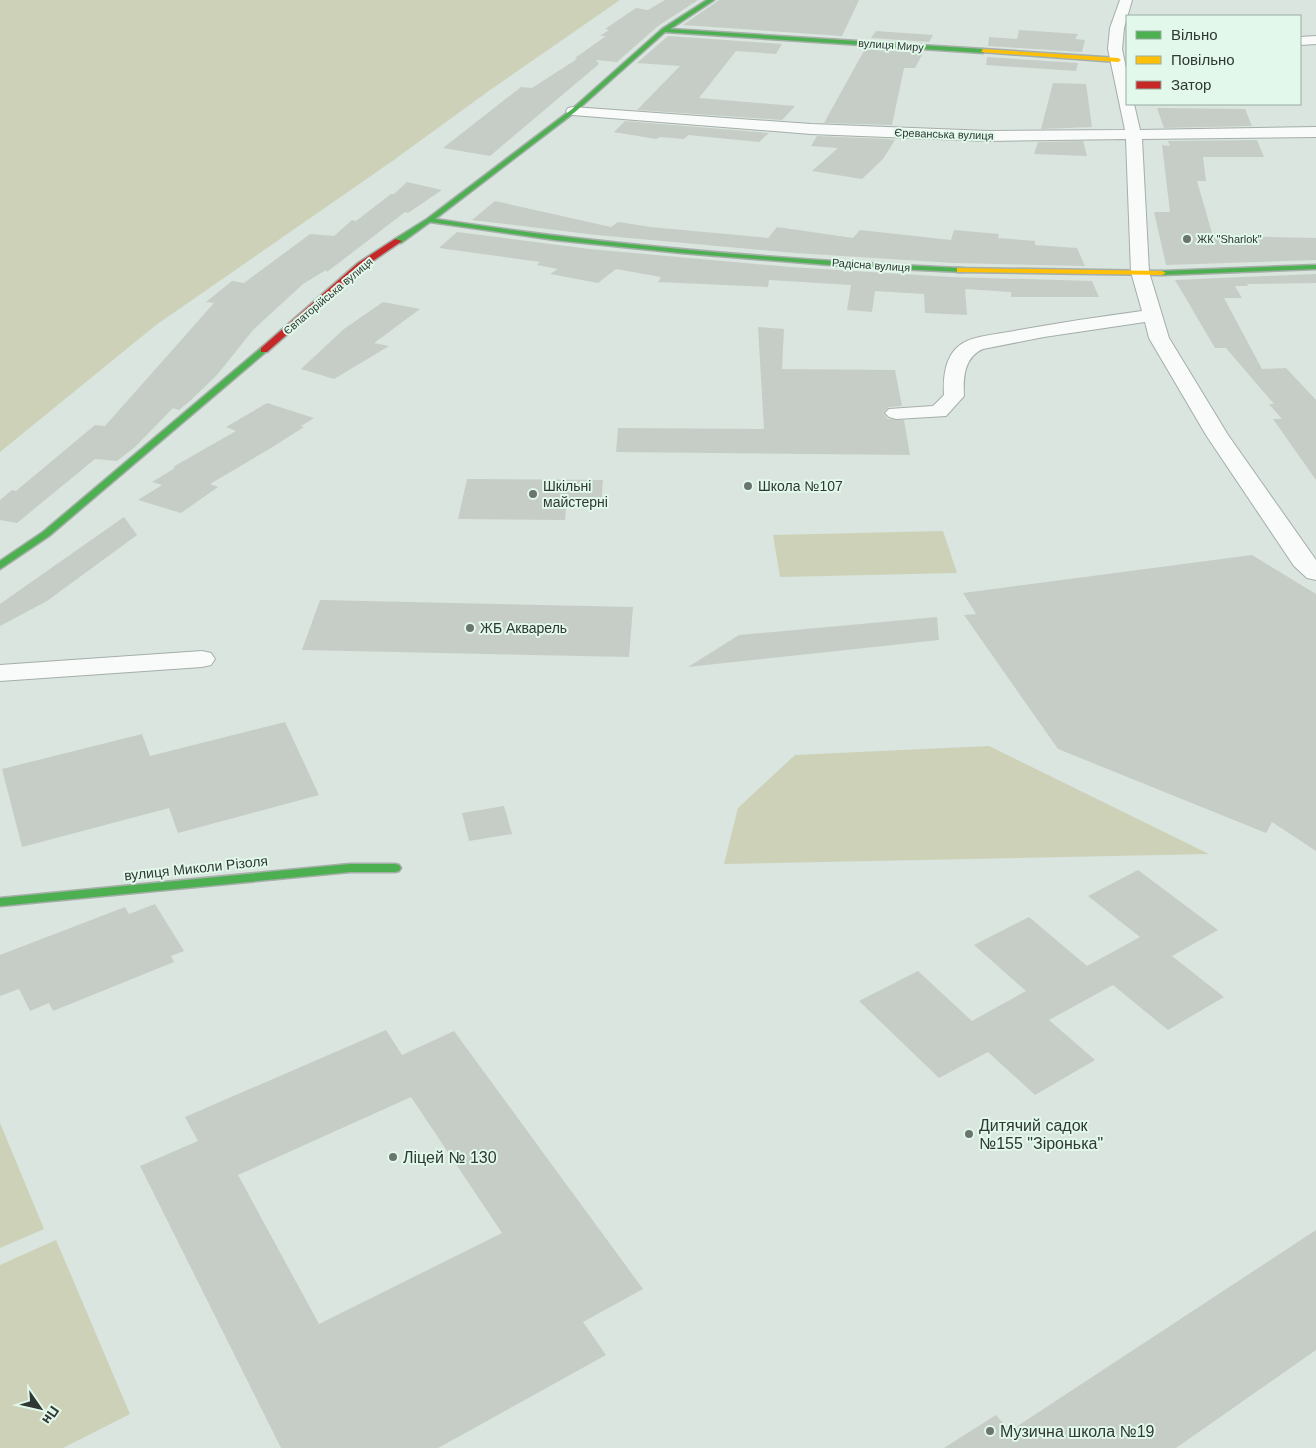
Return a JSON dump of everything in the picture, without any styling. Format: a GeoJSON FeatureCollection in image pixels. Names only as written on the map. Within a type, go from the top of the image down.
{"type":"FeatureCollection","features":[{"type":"Feature","properties":{"kind":"street","name":"Євпаторійська вулиця"},"geometry":{"type":"LineString","coordinates":[[0,566],[46,534],[214,394],[361,265],[429,220],[572,111],[664,30],[711,0]]}},
{"type":"Feature","properties":{"kind":"street"},"geometry":{"type":"LineString","coordinates":[[1126,0],[1117,28],[1126,88]]}},
{"type":"Feature","properties":{"kind":"street","name":"вулиця Миру"},"geometry":{"type":"LineString","coordinates":[[664,30],[1120,53]]}},
{"type":"Feature","properties":{"kind":"street"},"geometry":{"type":"LineString","coordinates":[[1301,41],[1316,40]]}},
{"type":"Feature","properties":{"kind":"street"},"geometry":{"type":"LineString","coordinates":[[1129,105],[1134,134],[1140,272],[1160,338],[1217,435],[1303,561],[1316,573]]}},
{"type":"Feature","properties":{"kind":"street","name":"Єреванська вулиця"},"geometry":{"type":"LineString","coordinates":[[572,111],[831,130],[988,136],[1316,132]]}},
{"type":"Feature","properties":{"kind":"street","name":"Радісна вулиця"},"geometry":{"type":"LineString","coordinates":[[429,220],[478,229],[575,241],[738,256],[920,268],[1085,273],[1316,267]]}},
{"type":"Feature","properties":{"kind":"street"},"geometry":{"type":"LineString","coordinates":[[896,413],[939,412],[954,396],[953,379],[967,350],[992,341],[1048,329],[1153,315]]}},
{"type":"Feature","properties":{"kind":"street"},"geometry":{"type":"LineString","coordinates":[[0,673],[202,659]]}},
{"type":"Feature","properties":{"kind":"street","name":"вулиця Миколи Різоля"},"geometry":{"type":"LineString","coordinates":[[0,902],[350,868],[395,868]]}},
{"type":"Feature","properties":{"kind":"green space"},"geometry":{"type":"Polygon","coordinates":[[[0,0],[620,0],[156,325],[0,452],[0,0]]]}},
{"type":"Feature","properties":{"kind":"green space"},"geometry":{"type":"Polygon","coordinates":[[[943,531],[957,573],[780,577],[773,535],[943,531]]]}},
{"type":"Feature","properties":{"kind":"green space"},"geometry":{"type":"Polygon","coordinates":[[[989,746],[1209,854],[724,864],[738,808],[795,755],[989,746]]]}},
{"type":"Feature","properties":{"kind":"green space"},"geometry":{"type":"Polygon","coordinates":[[[0,1123],[44,1229],[0,1248],[0,1123]]]}},
{"type":"Feature","properties":{"kind":"green space"},"geometry":{"type":"Polygon","coordinates":[[[56,1240],[130,1414],[63,1448],[0,1448],[0,1265],[56,1240]]]}},
{"type":"Feature","properties":{"kind":"building"},"geometry":{"type":"Polygon","coordinates":[[[665,0],[698,0],[658,26],[617,62],[596,60],[599,64],[490,156],[443,148],[521,87],[532,88],[577,59],[575,58],[606,36],[600,36],[609,30],[605,29],[636,8],[648,10],[665,0]]]}},
{"type":"Feature","properties":{"kind":"building"},"geometry":{"type":"Polygon","coordinates":[[[719,0],[859,0],[842,36],[683,25],[719,0]]]}},
{"type":"Feature","properties":{"kind":"building"},"geometry":{"type":"Polygon","coordinates":[[[1019,30],[1078,34],[1075,39],[1085,40],[1082,52],[988,46],[989,37],[1017,39],[1019,30]]]}},
{"type":"Feature","properties":{"kind":"building"},"geometry":{"type":"Polygon","coordinates":[[[876,31],[933,35],[929,42],[871,38],[876,31]]]}},
{"type":"Feature","properties":{"kind":"building"},"geometry":{"type":"Polygon","coordinates":[[[668,36],[782,44],[776,54],[736,51],[699,98],[795,106],[782,120],[637,110],[680,66],[637,63],[668,36]]]}},
{"type":"Feature","properties":{"kind":"building"},"geometry":{"type":"Polygon","coordinates":[[[865,49],[923,53],[915,68],[904,68],[892,125],[824,123],[865,49]]]}},
{"type":"Feature","properties":{"kind":"building"},"geometry":{"type":"Polygon","coordinates":[[[987,57],[1078,63],[1076,71],[986,65],[987,57]]]}},
{"type":"Feature","properties":{"kind":"building"},"geometry":{"type":"Polygon","coordinates":[[[1053,83],[1086,84],[1092,127],[1041,129],[1053,83]]]}},
{"type":"Feature","properties":{"kind":"building"},"geometry":{"type":"Polygon","coordinates":[[[1157,108],[1245,109],[1252,126],[1164,128],[1157,108]]]}},
{"type":"Feature","properties":{"kind":"building"},"geometry":{"type":"Polygon","coordinates":[[[625,121],[769,133],[759,142],[688,135],[684,139],[660,137],[656,139],[614,132],[625,121]]]}},
{"type":"Feature","properties":{"kind":"building"},"geometry":{"type":"Polygon","coordinates":[[[817,136],[895,140],[883,159],[862,179],[812,171],[838,148],[811,146],[817,136]]]}},
{"type":"Feature","properties":{"kind":"building"},"geometry":{"type":"Polygon","coordinates":[[[1257,140],[1264,157],[1203,157],[1206,181],[1197,181],[1212,233],[1229,233],[1231,236],[1316,238],[1316,260],[1166,265],[1154,212],[1170,212],[1162,145],[1170,146],[1168,141],[1257,140]]]}},
{"type":"Feature","properties":{"kind":"building"},"geometry":{"type":"Polygon","coordinates":[[[1083,141],[1087,156],[1034,154],[1038,142],[1083,141]]]}},
{"type":"Feature","properties":{"kind":"building"},"geometry":{"type":"Polygon","coordinates":[[[407,182],[442,190],[408,213],[405,212],[327,272],[326,270],[303,284],[253,330],[217,375],[191,400],[179,410],[173,408],[135,447],[117,461],[95,459],[17,523],[0,520],[0,500],[12,490],[16,491],[95,425],[105,426],[214,303],[206,302],[232,281],[244,283],[310,234],[334,236],[352,220],[356,221],[391,194],[394,194],[407,182]]]}},
{"type":"Feature","properties":{"kind":"building"},"geometry":{"type":"Polygon","coordinates":[[[495,201],[611,227],[618,222],[768,238],[777,227],[853,238],[860,230],[951,240],[954,230],[999,234],[998,238],[1035,241],[1035,245],[1077,248],[1085,266],[954,263],[795,253],[596,235],[472,220],[495,201]]]}},
{"type":"Feature","properties":{"kind":"building"},"geometry":{"type":"Polygon","coordinates":[[[457,232],[589,249],[790,267],[950,277],[1092,281],[1099,297],[1011,297],[1011,292],[965,289],[967,315],[925,313],[924,294],[875,291],[872,312],[847,310],[851,285],[769,280],[768,287],[658,282],[661,277],[616,269],[598,283],[550,274],[558,269],[537,265],[540,262],[439,248],[457,232]]]}},
{"type":"Feature","properties":{"kind":"building"},"geometry":{"type":"Polygon","coordinates":[[[1316,274],[1316,283],[1247,284],[1248,286],[1235,286],[1242,298],[1224,298],[1262,369],[1286,368],[1316,400],[1316,480],[1273,419],[1282,419],[1269,404],[1274,404],[1226,348],[1215,348],[1175,280],[1316,274]]]}},
{"type":"Feature","properties":{"kind":"building"},"geometry":{"type":"Polygon","coordinates":[[[383,302],[420,309],[374,343],[389,346],[334,379],[301,369],[344,329],[383,302]]]}},
{"type":"Feature","properties":{"kind":"building"},"geometry":{"type":"Polygon","coordinates":[[[758,327],[784,329],[782,369],[895,370],[902,406],[889,407],[883,413],[888,419],[904,420],[910,455],[616,452],[618,428],[764,429],[758,327]]]}},
{"type":"Feature","properties":{"kind":"building"},"geometry":{"type":"Polygon","coordinates":[[[267,403],[314,418],[301,426],[304,427],[210,484],[218,487],[181,513],[138,500],[162,485],[152,482],[175,468],[173,467],[236,431],[226,427],[267,403]]]}},
{"type":"Feature","properties":{"kind":"building","name":"Шкільні майстерні"},"geometry":{"type":"Polygon","coordinates":[[[467,479],[603,480],[601,507],[566,507],[565,520],[458,519],[467,479]]]}},
{"type":"Feature","properties":{"kind":"building"},"geometry":{"type":"Polygon","coordinates":[[[124,517],[137,535],[47,601],[0,626],[0,604],[124,517]]]}},
{"type":"Feature","properties":{"kind":"building"},"geometry":{"type":"Polygon","coordinates":[[[1252,555],[1316,594],[1316,851],[1272,822],[1266,833],[1058,749],[964,615],[976,614],[963,593],[1252,555]]]}},
{"type":"Feature","properties":{"kind":"building","name":"ЖБ Акварель"},"geometry":{"type":"Polygon","coordinates":[[[320,600],[633,607],[629,657],[302,650],[320,600]]]}},
{"type":"Feature","properties":{"kind":"building"},"geometry":{"type":"Polygon","coordinates":[[[937,617],[939,640],[688,667],[739,635],[937,617]]]}},
{"type":"Feature","properties":{"kind":"building"},"geometry":{"type":"Polygon","coordinates":[[[285,722],[319,795],[178,833],[169,808],[22,847],[2,769],[142,734],[150,756],[285,722]]]}},
{"type":"Feature","properties":{"kind":"building"},"geometry":{"type":"Polygon","coordinates":[[[504,806],[512,834],[469,841],[462,813],[504,806]]]}},
{"type":"Feature","properties":{"kind":"building"},"geometry":{"type":"Polygon","coordinates":[[[1138,870],[1218,930],[1172,956],[1224,997],[1168,1030],[1113,985],[1049,1020],[1095,1060],[1035,1095],[988,1052],[939,1078],[859,1001],[918,971],[972,1021],[1026,991],[974,945],[1029,917],[1087,966],[1140,937],[1088,896],[1138,870]]]}},
{"type":"Feature","properties":{"kind":"building"},"geometry":{"type":"Polygon","coordinates":[[[155,904],[184,951],[171,956],[174,962],[53,1011],[49,1003],[30,1011],[19,989],[0,996],[0,955],[125,907],[129,914],[155,904]]]}},
{"type":"Feature","properties":{"kind":"building"},"geometry":{"type":"Polygon","coordinates":[[[386,1030],[402,1055],[454,1031],[643,1289],[583,1322],[606,1355],[438,1448],[281,1448],[140,1166],[198,1141],[185,1117],[386,1030]],[[411,1097],[238,1175],[319,1324],[502,1233],[411,1097]]]}},
{"type":"Feature","properties":{"kind":"building"},"geometry":{"type":"Polygon","coordinates":[[[1316,1230],[1316,1350],[1176,1448],[944,1448],[996,1415],[1010,1431],[1316,1230]]]}},
{"type":"Feature","properties":{"kind":"traffic: fast"},"geometry":{"type":"LineString","coordinates":[[398,241],[429,220],[573,111],[664,30],[711,0]]}},
{"type":"Feature","properties":{"kind":"traffic: fast"},"geometry":{"type":"LineString","coordinates":[[664,30],[983,51]]}},
{"type":"Feature","properties":{"kind":"traffic: fast"},"geometry":{"type":"LineString","coordinates":[[429,220],[555,238],[681,251],[960,270]]}},
{"type":"Feature","properties":{"kind":"traffic: fast"},"geometry":{"type":"LineString","coordinates":[[1162,273],[1316,267]]}},
{"type":"Feature","properties":{"kind":"traffic: fast"},"geometry":{"type":"LineString","coordinates":[[0,566],[46,534],[264,350]]}},
{"type":"Feature","properties":{"kind":"traffic: fast"},"geometry":{"type":"LineString","coordinates":[[0,902],[350,868],[395,868]]}},
{"type":"Feature","properties":{"kind":"traffic: slow"},"geometry":{"type":"LineString","coordinates":[[983,51],[1118,60]]}},
{"type":"Feature","properties":{"kind":"traffic: slow"},"geometry":{"type":"LineString","coordinates":[[960,270],[1162,273]]}},
{"type":"Feature","properties":{"kind":"traffic: jam"},"geometry":{"type":"LineString","coordinates":[[264,350],[361,265],[398,241]]}},
{"type":"Feature","properties":{"kind":"place","name":"ЖК \"Sharlok\""},"geometry":{"type":"Point","coordinates":[1187,239]}},
{"type":"Feature","properties":{"kind":"place","name":"Школа №107"},"geometry":{"type":"Point","coordinates":[748,486]}},
{"type":"Feature","properties":{"kind":"place","name":"Шкільні майстерні"},"geometry":{"type":"Point","coordinates":[533,494]}},
{"type":"Feature","properties":{"kind":"place","name":"ЖБ Акварель"},"geometry":{"type":"Point","coordinates":[470,628]}},
{"type":"Feature","properties":{"kind":"place","name":"Дитячий садок №155 \"Зіронька\""},"geometry":{"type":"Point","coordinates":[969,1134]}},
{"type":"Feature","properties":{"kind":"place","name":"Ліцей № 130"},"geometry":{"type":"Point","coordinates":[393,1157]}},
{"type":"Feature","properties":{"kind":"place","name":"Музична школа №19"},"geometry":{"type":"Point","coordinates":[990,1431]}}]}
